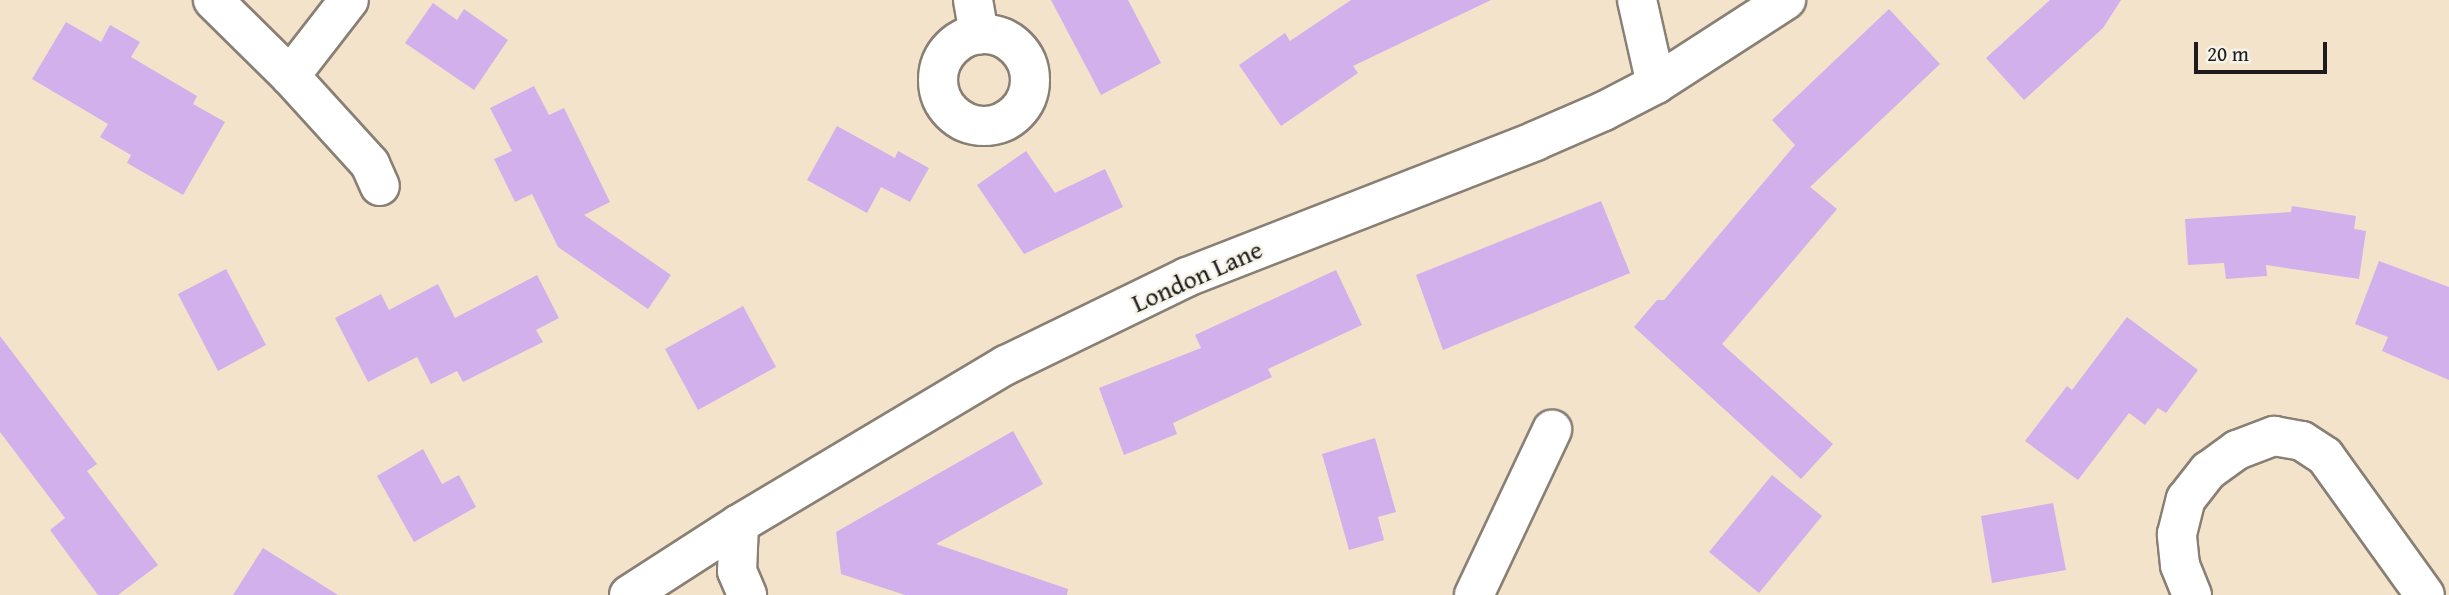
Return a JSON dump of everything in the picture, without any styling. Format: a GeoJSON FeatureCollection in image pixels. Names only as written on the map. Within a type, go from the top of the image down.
{"type":"FeatureCollection","features":[{"type":"Feature","properties":{"kind":"main road"},"geometry":{"type":"LineString","coordinates":[[213,0],[290,76],[370,164],[380,186]]}},
{"type":"Feature","properties":{"kind":"main road"},"geometry":{"type":"LineString","coordinates":[[290,76],[349,0]]}},
{"type":"Feature","properties":{"kind":"main road"},"geometry":{"type":"LineString","coordinates":[[1636,0],[1656,84]]}},
{"type":"Feature","properties":{"kind":"main road","name":"London Lane"},"geometry":{"type":"LineString","coordinates":[[637,594],[739,524],[1006,365],[1187,277],[1535,141],[1656,84],[1786,0]]}},
{"type":"Feature","properties":{"kind":"main road"},"geometry":{"type":"LineString","coordinates":[[1474,595],[1552,430]]}},
{"type":"Feature","properties":{"kind":"main road"},"geometry":{"type":"LineString","coordinates":[[2192,595],[2180,565],[2178,534],[2186,499],[2217,464],[2237,450],[2274,436],[2302,441],[2325,456],[2425,595]]}},
{"type":"Feature","properties":{"kind":"main road"},"geometry":{"type":"LineString","coordinates":[[739,524],[737,571],[747,595]]}},
{"type":"Feature","properties":{"kind":"building"},"geometry":{"type":"Polygon","coordinates":[[[1051,0],[1128,0],[1161,63],[1101,95],[1051,0]]]}},
{"type":"Feature","properties":{"kind":"building"},"geometry":{"type":"Polygon","coordinates":[[[1351,0],[1491,0],[1353,66],[1358,73],[1281,126],[1239,65],[1285,33],[1290,41],[1351,0]]]}},
{"type":"Feature","properties":{"kind":"building"},"geometry":{"type":"Polygon","coordinates":[[[2050,0],[2121,0],[2103,28],[2024,100],[1986,58],[2050,0]]]}},
{"type":"Feature","properties":{"kind":"building"},"geometry":{"type":"Polygon","coordinates":[[[433,3],[457,20],[464,9],[508,40],[474,90],[405,43],[433,3]]]}},
{"type":"Feature","properties":{"kind":"building"},"geometry":{"type":"Polygon","coordinates":[[[1889,9],[1940,64],[1810,187],[1837,209],[1722,344],[1833,444],[1801,479],[1634,327],[1657,300],[1664,300],[1795,145],[1772,120],[1889,9]]]}},
{"type":"Feature","properties":{"kind":"building"},"geometry":{"type":"Polygon","coordinates":[[[66,22],[101,42],[110,25],[140,42],[131,57],[197,96],[193,104],[225,122],[183,195],[127,163],[131,155],[100,137],[108,124],[32,79],[66,22]]]}},
{"type":"Feature","properties":{"kind":"building"},"geometry":{"type":"Polygon","coordinates":[[[534,86],[549,115],[564,108],[610,202],[584,215],[671,275],[648,309],[558,247],[532,194],[515,202],[494,159],[512,151],[490,108],[534,86]]]}},
{"type":"Feature","properties":{"kind":"building"},"geometry":{"type":"Polygon","coordinates":[[[837,126],[895,158],[898,151],[929,168],[910,202],[881,187],[867,213],[807,180],[837,126]]]}},
{"type":"Feature","properties":{"kind":"building"},"geometry":{"type":"Polygon","coordinates":[[[1026,151],[1055,193],[1105,169],[1123,207],[1024,254],[977,185],[1026,151]]]}},
{"type":"Feature","properties":{"kind":"building"},"geometry":{"type":"Polygon","coordinates":[[[1601,201],[1630,273],[1443,350],[1416,275],[1601,201]]]}},
{"type":"Feature","properties":{"kind":"building"},"geometry":{"type":"Polygon","coordinates":[[[2292,206],[2356,216],[2354,229],[2366,231],[2359,279],[2266,265],[2267,276],[2226,279],[2224,263],[2188,265],[2185,219],[2291,212],[2292,206]]]}},
{"type":"Feature","properties":{"kind":"building"},"geometry":{"type":"Polygon","coordinates":[[[2379,261],[2449,287],[2449,380],[2382,351],[2388,337],[2355,324],[2379,261]]]}},
{"type":"Feature","properties":{"kind":"building"},"geometry":{"type":"Polygon","coordinates":[[[226,269],[266,345],[218,371],[178,294],[226,269]]]}},
{"type":"Feature","properties":{"kind":"building"},"geometry":{"type":"Polygon","coordinates":[[[1336,270],[1362,325],[1268,369],[1272,377],[1173,423],[1177,434],[1124,455],[1099,388],[1201,348],[1195,335],[1336,270]]]}},
{"type":"Feature","properties":{"kind":"building"},"geometry":{"type":"Polygon","coordinates":[[[537,275],[559,318],[536,330],[543,342],[463,382],[457,371],[431,384],[417,357],[368,382],[335,318],[381,294],[389,310],[438,284],[455,318],[537,275]]]}},
{"type":"Feature","properties":{"kind":"building"},"geometry":{"type":"Polygon","coordinates":[[[743,306],[776,367],[698,410],[665,349],[743,306]]]}},
{"type":"Feature","properties":{"kind":"building"},"geometry":{"type":"Polygon","coordinates":[[[2127,317],[2198,370],[2166,413],[2158,408],[2145,425],[2129,413],[2078,480],[2025,441],[2067,386],[2072,390],[2127,317]]]}},
{"type":"Feature","properties":{"kind":"building"},"geometry":{"type":"Polygon","coordinates":[[[0,336],[97,464],[87,471],[158,565],[118,595],[98,595],[50,530],[65,518],[0,432],[0,336]]]}},
{"type":"Feature","properties":{"kind":"building"},"geometry":{"type":"Polygon","coordinates":[[[1013,431],[1043,484],[936,544],[1068,589],[1067,595],[905,595],[841,574],[836,532],[1013,431]]]}},
{"type":"Feature","properties":{"kind":"building"},"geometry":{"type":"Polygon","coordinates":[[[1375,438],[1396,512],[1378,517],[1384,540],[1349,550],[1322,454],[1375,438]]]}},
{"type":"Feature","properties":{"kind":"building"},"geometry":{"type":"Polygon","coordinates":[[[423,449],[442,484],[459,475],[476,507],[414,542],[377,476],[423,449]]]}},
{"type":"Feature","properties":{"kind":"building"},"geometry":{"type":"Polygon","coordinates":[[[1772,475],[1822,516],[1759,593],[1709,552],[1772,475]]]}},
{"type":"Feature","properties":{"kind":"building"},"geometry":{"type":"Polygon","coordinates":[[[2053,503],[2066,570],[1992,583],[1981,516],[2053,503]]]}},
{"type":"Feature","properties":{"kind":"building"},"geometry":{"type":"Polygon","coordinates":[[[263,548],[338,595],[233,595],[263,548]]]}}]}
